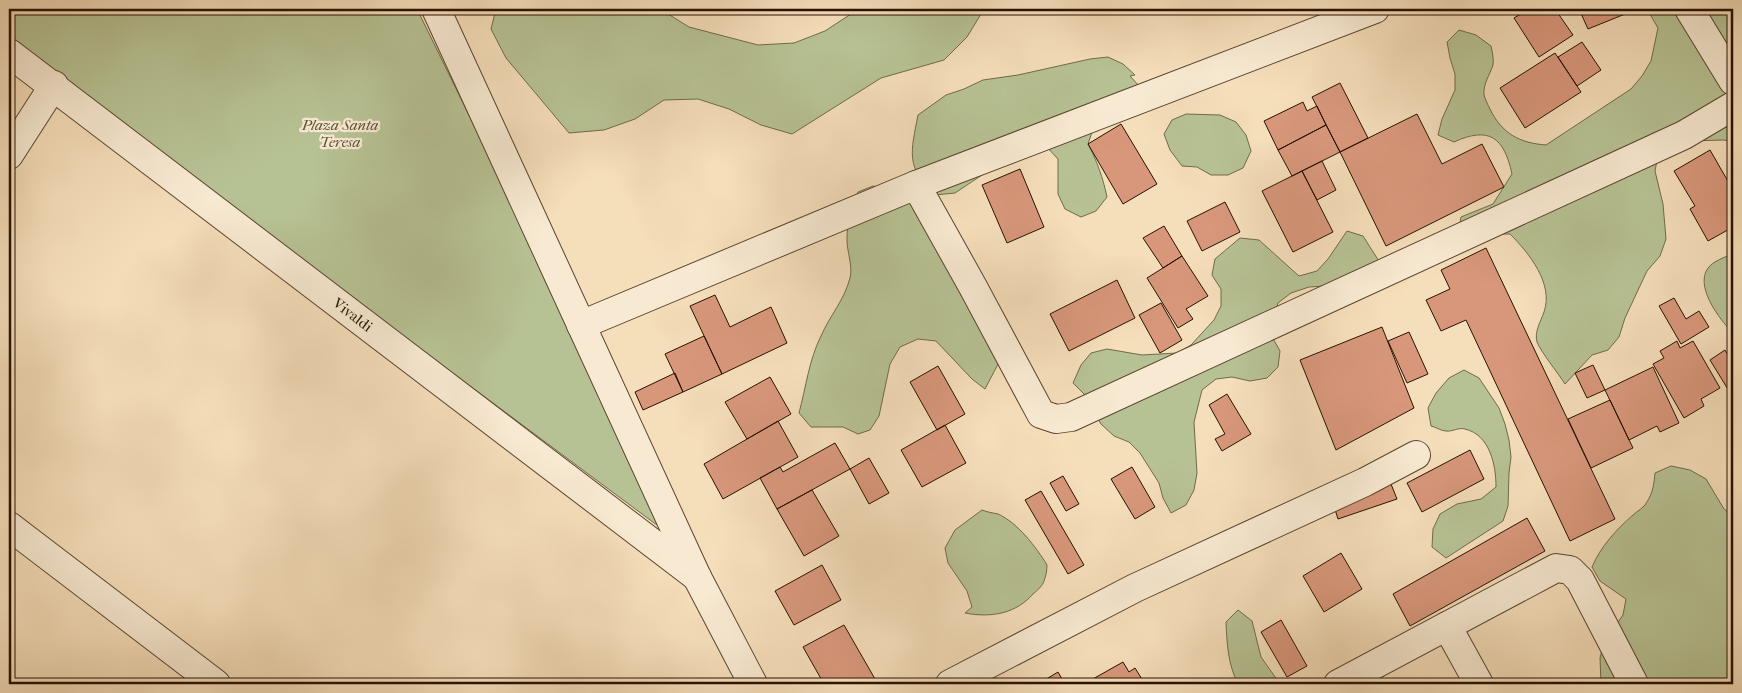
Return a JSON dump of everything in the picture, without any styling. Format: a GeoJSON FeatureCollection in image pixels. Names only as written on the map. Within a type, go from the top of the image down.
{"type":"FeatureCollection","features":[{"type":"Feature","properties":{"kind":"street"},"geometry":{"type":"LineString","coordinates":[[436,9],[697,577],[753,684]]}},
{"type":"Feature","properties":{"kind":"street"},"geometry":{"type":"LineString","coordinates":[[581,325],[916,185],[1375,9]]}},
{"type":"Feature","properties":{"kind":"street"},"geometry":{"type":"LineString","coordinates":[[1689,9],[1733,81]]}},
{"type":"Feature","properties":{"kind":"street","name":"Vivaldi"},"geometry":{"type":"LineString","coordinates":[[9,53],[697,577]]}},
{"type":"Feature","properties":{"kind":"street"},"geometry":{"type":"LineString","coordinates":[[9,155],[54,86]]}},
{"type":"Feature","properties":{"kind":"street"},"geometry":{"type":"LineString","coordinates":[[916,185],[1038,408],[1042,414],[1056,419],[1071,417],[1675,139],[1733,106]]}},
{"type":"Feature","properties":{"kind":"street"},"geometry":{"type":"LineString","coordinates":[[950,684],[1135,588],[1365,482],[1416,455]]}},
{"type":"Feature","properties":{"kind":"street"},"geometry":{"type":"LineString","coordinates":[[9,526],[216,684]]}},
{"type":"Feature","properties":{"kind":"street"},"geometry":{"type":"LineString","coordinates":[[1338,684],[1556,568],[1570,570],[1580,580],[1634,684]]}},
{"type":"Feature","properties":{"kind":"street"},"geometry":{"type":"LineString","coordinates":[[1447,626],[1479,684]]}},
{"type":"Feature","properties":{"kind":"green space","name":"Plaza Santa Teresa"},"geometry":{"type":"Polygon","coordinates":[[[9,9],[417,9],[677,540],[9,43],[9,9]]]}},
{"type":"Feature","properties":{"kind":"green space"},"geometry":{"type":"Polygon","coordinates":[[[496,9],[660,9],[689,27],[758,45],[794,43],[825,31],[851,14],[849,9],[984,9],[967,37],[944,60],[881,78],[792,134],[761,125],[729,109],[698,99],[664,100],[635,119],[604,130],[569,133],[506,58],[491,29],[496,9]]]}},
{"type":"Feature","properties":{"kind":"green space"},"geometry":{"type":"Polygon","coordinates":[[[1647,9],[1733,9],[1733,142],[1724,140],[1689,141],[1658,155],[1655,171],[1663,204],[1666,239],[1660,256],[1647,271],[1625,318],[1619,337],[1608,350],[1592,355],[1565,384],[1537,342],[1537,330],[1544,312],[1546,291],[1538,270],[1525,250],[1510,234],[1458,234],[1461,217],[1493,204],[1512,174],[1504,151],[1493,138],[1486,135],[1477,135],[1454,142],[1438,135],[1442,119],[1455,90],[1455,74],[1447,42],[1459,30],[1476,35],[1491,46],[1493,65],[1484,91],[1487,104],[1500,125],[1513,136],[1528,142],[1546,145],[1631,89],[1642,76],[1651,61],[1658,28],[1647,9]]]}},
{"type":"Feature","properties":{"kind":"green space"},"geometry":{"type":"Polygon","coordinates":[[[1108,57],[1123,64],[1135,75],[1130,76],[1140,87],[1093,129],[1088,144],[1104,183],[1107,197],[1096,211],[1081,217],[1065,209],[1058,194],[1058,159],[1046,146],[1012,155],[955,193],[935,195],[919,176],[915,167],[912,149],[918,115],[946,95],[983,80],[1108,57]]]}},
{"type":"Feature","properties":{"kind":"green space"},"geometry":{"type":"Polygon","coordinates":[[[1186,114],[1220,115],[1236,122],[1246,135],[1251,151],[1243,168],[1228,175],[1211,175],[1197,167],[1182,166],[1170,150],[1164,134],[1172,120],[1186,114]]]}},
{"type":"Feature","properties":{"kind":"green space"},"geometry":{"type":"Polygon","coordinates":[[[873,186],[890,189],[907,197],[919,212],[942,260],[974,281],[1009,343],[985,389],[972,379],[936,341],[918,339],[900,347],[890,364],[879,416],[870,430],[858,434],[843,427],[811,427],[799,413],[817,345],[828,321],[844,294],[850,278],[851,269],[847,245],[849,215],[858,192],[873,186]]]}},
{"type":"Feature","properties":{"kind":"green space"},"geometry":{"type":"Polygon","coordinates":[[[1347,231],[1363,236],[1382,266],[1378,283],[1309,287],[1291,293],[1278,303],[1273,318],[1271,335],[1280,351],[1278,367],[1267,378],[1250,381],[1232,377],[1216,379],[1202,390],[1194,422],[1197,473],[1194,490],[1186,505],[1171,513],[1163,498],[1159,483],[1140,453],[1129,442],[1114,436],[1101,424],[1084,394],[1073,383],[1081,365],[1091,353],[1107,349],[1142,355],[1177,353],[1191,345],[1214,320],[1221,306],[1221,289],[1212,275],[1215,259],[1240,238],[1259,240],[1299,276],[1317,271],[1328,259],[1347,231]]]}},
{"type":"Feature","properties":{"kind":"green space"},"geometry":{"type":"Polygon","coordinates":[[[1733,255],[1733,333],[1720,318],[1708,298],[1704,278],[1707,269],[1715,262],[1733,255]]]}},
{"type":"Feature","properties":{"kind":"green space"},"geometry":{"type":"Polygon","coordinates":[[[1464,370],[1479,378],[1499,408],[1505,424],[1511,457],[1508,506],[1503,521],[1446,558],[1432,547],[1433,529],[1440,514],[1457,504],[1481,499],[1496,487],[1495,470],[1490,452],[1486,444],[1474,432],[1465,429],[1446,431],[1431,426],[1428,408],[1436,393],[1449,378],[1464,370]]]}},
{"type":"Feature","properties":{"kind":"green space"},"geometry":{"type":"Polygon","coordinates":[[[1671,466],[1690,470],[1706,479],[1724,509],[1733,516],[1733,684],[1601,684],[1600,658],[1604,642],[1623,615],[1626,599],[1600,581],[1592,567],[1600,552],[1615,533],[1646,504],[1652,491],[1655,473],[1671,466]]]}},
{"type":"Feature","properties":{"kind":"green space"},"geometry":{"type":"Polygon","coordinates":[[[982,510],[998,514],[1013,523],[1032,543],[1047,565],[1043,584],[1027,600],[1011,610],[984,615],[965,613],[972,607],[967,591],[948,563],[945,548],[955,530],[982,510]]]}},
{"type":"Feature","properties":{"kind":"green space"},"geometry":{"type":"Polygon","coordinates":[[[1238,610],[1252,621],[1261,657],[1280,684],[1238,684],[1230,662],[1226,622],[1238,610]]]}},
{"type":"Feature","properties":{"kind":"building"},"geometry":{"type":"Polygon","coordinates":[[[1529,9],[1555,9],[1573,35],[1539,57],[1514,18],[1529,9]]]}},
{"type":"Feature","properties":{"kind":"building"},"geometry":{"type":"Polygon","coordinates":[[[1579,9],[1634,9],[1635,10],[1588,29],[1579,9]]]}},
{"type":"Feature","properties":{"kind":"building"},"geometry":{"type":"Polygon","coordinates":[[[1582,42],[1601,70],[1577,86],[1558,57],[1582,42]]]}},
{"type":"Feature","properties":{"kind":"building"},"geometry":{"type":"Polygon","coordinates":[[[1555,53],[1581,92],[1525,128],[1500,88],[1555,53]]]}},
{"type":"Feature","properties":{"kind":"building"},"geometry":{"type":"Polygon","coordinates":[[[1340,83],[1368,138],[1340,152],[1312,97],[1340,83]]]}},
{"type":"Feature","properties":{"kind":"building"},"geometry":{"type":"Polygon","coordinates":[[[1303,102],[1307,111],[1317,106],[1326,125],[1278,150],[1264,121],[1303,102]]]}},
{"type":"Feature","properties":{"kind":"building"},"geometry":{"type":"Polygon","coordinates":[[[1417,114],[1442,164],[1482,144],[1504,187],[1386,246],[1340,152],[1417,114]]]}},
{"type":"Feature","properties":{"kind":"building"},"geometry":{"type":"Polygon","coordinates":[[[1121,124],[1157,184],[1123,204],[1088,144],[1121,124]]]}},
{"type":"Feature","properties":{"kind":"building"},"geometry":{"type":"Polygon","coordinates":[[[1326,125],[1340,152],[1292,176],[1278,150],[1326,125]]]}},
{"type":"Feature","properties":{"kind":"building"},"geometry":{"type":"Polygon","coordinates":[[[1710,150],[1733,190],[1733,227],[1708,241],[1690,209],[1695,206],[1674,171],[1710,150]]]}},
{"type":"Feature","properties":{"kind":"building"},"geometry":{"type":"Polygon","coordinates":[[[1322,161],[1336,190],[1317,200],[1302,171],[1322,161]]]}},
{"type":"Feature","properties":{"kind":"building"},"geometry":{"type":"Polygon","coordinates":[[[1020,169],[1044,227],[1007,243],[982,185],[1020,169]]]}},
{"type":"Feature","properties":{"kind":"building"},"geometry":{"type":"Polygon","coordinates":[[[1302,171],[1333,232],[1293,252],[1262,191],[1302,171]]]}},
{"type":"Feature","properties":{"kind":"building"},"geometry":{"type":"Polygon","coordinates":[[[1225,202],[1240,232],[1202,251],[1187,221],[1225,202]]]}},
{"type":"Feature","properties":{"kind":"building"},"geometry":{"type":"Polygon","coordinates":[[[1164,226],[1182,256],[1163,268],[1143,238],[1164,226]]]}},
{"type":"Feature","properties":{"kind":"building"},"geometry":{"type":"Polygon","coordinates":[[[1486,248],[1615,519],[1570,541],[1466,320],[1441,331],[1426,300],[1450,289],[1441,270],[1486,248]]]}},
{"type":"Feature","properties":{"kind":"building"},"geometry":{"type":"Polygon","coordinates":[[[1182,256],[1208,296],[1186,309],[1193,319],[1178,328],[1147,278],[1182,256]]]}},
{"type":"Feature","properties":{"kind":"building"},"geometry":{"type":"Polygon","coordinates":[[[1117,280],[1135,318],[1069,351],[1050,314],[1117,280]]]}},
{"type":"Feature","properties":{"kind":"building"},"geometry":{"type":"Polygon","coordinates":[[[715,295],[730,327],[771,307],[787,343],[722,374],[690,306],[715,295]]]}},
{"type":"Feature","properties":{"kind":"building"},"geometry":{"type":"Polygon","coordinates":[[[1674,298],[1686,319],[1699,311],[1709,327],[1681,344],[1659,306],[1674,298]]]}},
{"type":"Feature","properties":{"kind":"building"},"geometry":{"type":"Polygon","coordinates":[[[1161,303],[1182,340],[1160,353],[1139,315],[1161,303]]]}},
{"type":"Feature","properties":{"kind":"building"},"geometry":{"type":"Polygon","coordinates":[[[1382,327],[1414,408],[1336,450],[1300,360],[1382,327]]]}},
{"type":"Feature","properties":{"kind":"building"},"geometry":{"type":"Polygon","coordinates":[[[1409,332],[1428,374],[1407,383],[1388,341],[1409,332]]]}},
{"type":"Feature","properties":{"kind":"building"},"geometry":{"type":"Polygon","coordinates":[[[704,336],[722,374],[683,392],[665,354],[704,336]]]}},
{"type":"Feature","properties":{"kind":"building"},"geometry":{"type":"Polygon","coordinates":[[[1677,341],[1680,348],[1693,341],[1720,388],[1701,399],[1704,406],[1684,418],[1653,364],[1664,358],[1660,351],[1677,341]]]}},
{"type":"Feature","properties":{"kind":"building"},"geometry":{"type":"Polygon","coordinates":[[[1725,350],[1733,364],[1733,389],[1729,391],[1710,360],[1725,350]]]}},
{"type":"Feature","properties":{"kind":"building"},"geometry":{"type":"Polygon","coordinates":[[[1593,365],[1605,390],[1587,398],[1575,373],[1593,365]]]}},
{"type":"Feature","properties":{"kind":"building"},"geometry":{"type":"Polygon","coordinates":[[[938,366],[965,414],[937,430],[910,382],[938,366]]]}},
{"type":"Feature","properties":{"kind":"building"},"geometry":{"type":"Polygon","coordinates":[[[1653,367],[1679,423],[1660,432],[1657,426],[1629,440],[1605,390],[1653,367]]]}},
{"type":"Feature","properties":{"kind":"building"},"geometry":{"type":"Polygon","coordinates":[[[675,373],[683,392],[643,410],[635,392],[675,373]]]}},
{"type":"Feature","properties":{"kind":"building"},"geometry":{"type":"Polygon","coordinates":[[[770,377],[791,414],[747,439],[725,402],[770,377]]]}},
{"type":"Feature","properties":{"kind":"building"},"geometry":{"type":"Polygon","coordinates":[[[1227,394],[1251,434],[1222,451],[1215,439],[1225,434],[1209,405],[1227,394]]]}},
{"type":"Feature","properties":{"kind":"building"},"geometry":{"type":"Polygon","coordinates":[[[1610,400],[1633,448],[1591,468],[1568,419],[1610,400]]]}},
{"type":"Feature","properties":{"kind":"building"},"geometry":{"type":"Polygon","coordinates":[[[778,421],[798,457],[723,499],[704,464],[778,421]]]}},
{"type":"Feature","properties":{"kind":"building"},"geometry":{"type":"Polygon","coordinates":[[[945,425],[966,463],[922,487],[901,450],[945,425]]]}},
{"type":"Feature","properties":{"kind":"building"},"geometry":{"type":"Polygon","coordinates":[[[835,443],[850,469],[777,509],[760,478],[780,467],[783,472],[835,443]]]}},
{"type":"Feature","properties":{"kind":"building"},"geometry":{"type":"Polygon","coordinates":[[[1470,450],[1484,479],[1422,512],[1407,483],[1470,450]]]}},
{"type":"Feature","properties":{"kind":"building"},"geometry":{"type":"Polygon","coordinates":[[[869,458],[889,493],[869,504],[850,469],[869,458]]]}},
{"type":"Feature","properties":{"kind":"building"},"geometry":{"type":"Polygon","coordinates":[[[1132,467],[1155,507],[1135,519],[1111,479],[1132,467]]]}},
{"type":"Feature","properties":{"kind":"building"},"geometry":{"type":"Polygon","coordinates":[[[1063,476],[1079,504],[1066,511],[1050,483],[1063,476]]]}},
{"type":"Feature","properties":{"kind":"building"},"geometry":{"type":"Polygon","coordinates":[[[1391,484],[1397,499],[1338,519],[1333,503],[1391,484]]]}},
{"type":"Feature","properties":{"kind":"building"},"geometry":{"type":"Polygon","coordinates":[[[812,490],[839,536],[804,556],[777,509],[812,490]]]}},
{"type":"Feature","properties":{"kind":"building"},"geometry":{"type":"Polygon","coordinates":[[[1041,491],[1084,565],[1068,574],[1025,500],[1041,491]]]}},
{"type":"Feature","properties":{"kind":"building"},"geometry":{"type":"Polygon","coordinates":[[[1527,518],[1545,551],[1410,626],[1393,594],[1527,518]]]}},
{"type":"Feature","properties":{"kind":"building"},"geometry":{"type":"Polygon","coordinates":[[[1341,553],[1362,589],[1324,612],[1303,576],[1341,553]]]}},
{"type":"Feature","properties":{"kind":"building"},"geometry":{"type":"Polygon","coordinates":[[[822,565],[841,600],[794,625],[775,591],[822,565]]]}},
{"type":"Feature","properties":{"kind":"building"},"geometry":{"type":"Polygon","coordinates":[[[1281,620],[1307,666],[1287,677],[1261,632],[1281,620]]]}},
{"type":"Feature","properties":{"kind":"building"},"geometry":{"type":"Polygon","coordinates":[[[844,625],[875,679],[866,684],[824,684],[803,647],[844,625]]]}},
{"type":"Feature","properties":{"kind":"building"},"geometry":{"type":"Polygon","coordinates":[[[1123,662],[1129,672],[1135,668],[1145,684],[1084,684],[1123,662]]]}},
{"type":"Feature","properties":{"kind":"building"},"geometry":{"type":"Polygon","coordinates":[[[1058,672],[1065,684],[1038,684],[1058,672]]]}}]}
